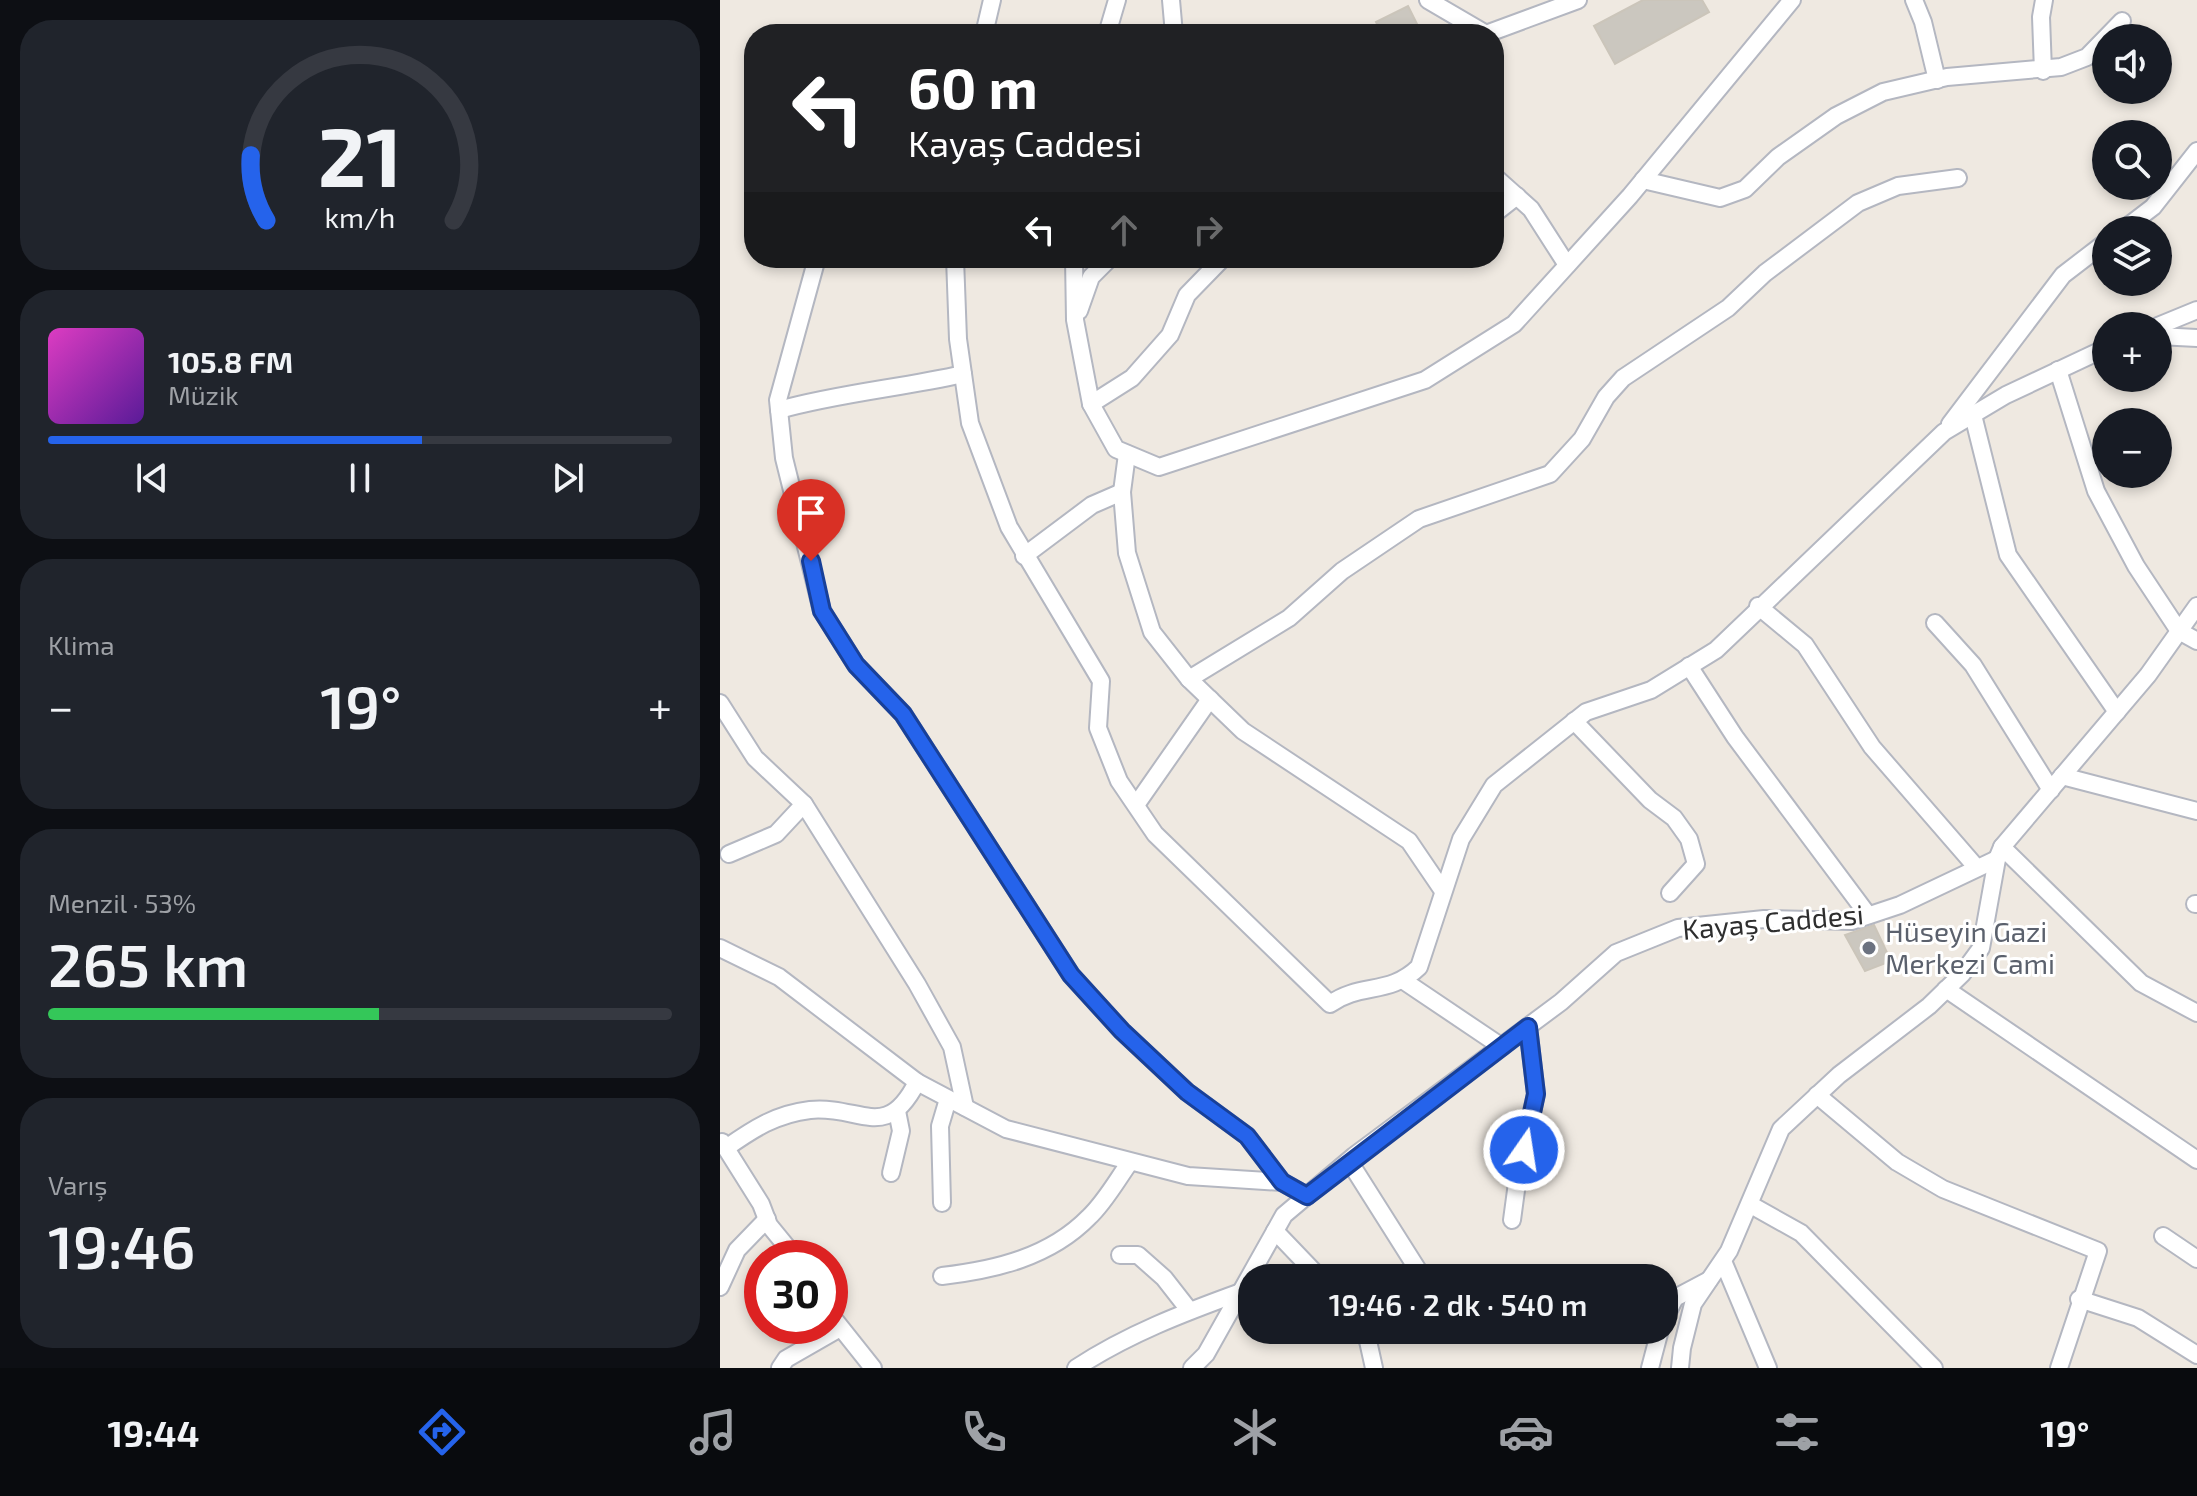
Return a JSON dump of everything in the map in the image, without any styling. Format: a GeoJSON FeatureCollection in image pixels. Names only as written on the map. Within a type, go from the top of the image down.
{"type":"FeatureCollection","features":[{"type":"Feature","properties":{"kind":"street"},"geometry":{"type":"LineString","coordinates":[[986,24],[992,0]]}},
{"type":"Feature","properties":{"kind":"street"},"geometry":{"type":"LineString","coordinates":[[1110,24],[1117,0]]}},
{"type":"Feature","properties":{"kind":"street"},"geometry":{"type":"LineString","coordinates":[[1171,0],[1173,24]]}},
{"type":"Feature","properties":{"kind":"street"},"geometry":{"type":"LineString","coordinates":[[1428,0],[1469,24]]}},
{"type":"Feature","properties":{"kind":"street"},"geometry":{"type":"LineString","coordinates":[[1504,27],[1578,0]]}},
{"type":"Feature","properties":{"kind":"street"},"geometry":{"type":"LineString","coordinates":[[1074,268],[1075,320],[1091,404],[1116,449],[1159,467],[1425,380],[1514,324],[1643,180],[1792,0]]}},
{"type":"Feature","properties":{"kind":"street"},"geometry":{"type":"LineString","coordinates":[[1914,0],[1923,22],[1937,80]]}},
{"type":"Feature","properties":{"kind":"street"},"geometry":{"type":"LineString","coordinates":[[2043,71],[2041,17],[2044,0]]}},
{"type":"Feature","properties":{"kind":"street"},"geometry":{"type":"LineString","coordinates":[[1643,180],[1720,198],[1745,189],[1778,157],[1836,116],[1883,92],[1937,80],[2043,71],[2087,57],[2122,21]]}},
{"type":"Feature","properties":{"kind":"street"},"geometry":{"type":"LineString","coordinates":[[2141,216],[2153,207],[2197,151]]}},
{"type":"Feature","properties":{"kind":"street"},"geometry":{"type":"LineString","coordinates":[[1189,679],[1289,618],[1342,571],[1419,519],[1462,502],[1536,482],[1550,474],[1582,439],[1606,397],[1623,378],[1728,308],[1765,273],[1858,203],[1898,186],[1958,178]]}},
{"type":"Feature","properties":{"kind":"street"},"geometry":{"type":"LineString","coordinates":[[1504,185],[1531,209],[1567,265]]}},
{"type":"Feature","properties":{"kind":"street"},"geometry":{"type":"LineString","coordinates":[[1504,206],[1517,196]]}},
{"type":"Feature","properties":{"kind":"street"},"geometry":{"type":"LineString","coordinates":[[955,268],[958,339],[970,423],[1024,556],[1101,681],[1098,728],[1119,781],[1155,834],[1330,1004],[1348,991],[1404,981],[1419,967],[1461,839],[1494,785],[1586,712],[1651,690],[1716,650],[1758,606],[1944,432],[2063,275],[2092,253]]}},
{"type":"Feature","properties":{"kind":"street"},"geometry":{"type":"LineString","coordinates":[[814,268],[778,400],[784,458],[822,611],[856,665],[903,714],[1071,975],[1122,1031],[1187,1092],[1247,1136],[1282,1182],[1307,1196]]}},
{"type":"Feature","properties":{"kind":"street"},"geometry":{"type":"LineString","coordinates":[[1075,320],[1091,277],[1100,268]]}},
{"type":"Feature","properties":{"kind":"street"},"geometry":{"type":"LineString","coordinates":[[1091,404],[1132,378],[1170,335],[1187,295],[1213,268]]}},
{"type":"Feature","properties":{"kind":"street"},"geometry":{"type":"LineString","coordinates":[[2172,320],[2197,310]]}},
{"type":"Feature","properties":{"kind":"street"},"geometry":{"type":"LineString","coordinates":[[2172,337],[2197,338]]}},
{"type":"Feature","properties":{"kind":"street"},"geometry":{"type":"LineString","coordinates":[[1944,432],[2092,354]]}},
{"type":"Feature","properties":{"kind":"street"},"geometry":{"type":"LineString","coordinates":[[2058,370],[2096,491],[2136,566],[2179,631],[2197,641]]}},
{"type":"Feature","properties":{"kind":"street"},"geometry":{"type":"LineString","coordinates":[[779,410],[815,400],[892,390],[963,374]]}},
{"type":"Feature","properties":{"kind":"street"},"geometry":{"type":"LineString","coordinates":[[1973,415],[2008,555],[2117,712]]}},
{"type":"Feature","properties":{"kind":"street"},"geometry":{"type":"LineString","coordinates":[[1127,454],[1122,492],[1127,553],[1152,632],[1189,679],[1243,731],[1409,841],[1443,891]]}},
{"type":"Feature","properties":{"kind":"street"},"geometry":{"type":"LineString","coordinates":[[1024,556],[1092,505],[1122,492]]}},
{"type":"Feature","properties":{"kind":"street"},"geometry":{"type":"LineString","coordinates":[[1758,606],[1805,645],[1872,747],[1977,868]]}},
{"type":"Feature","properties":{"kind":"street"},"geometry":{"type":"LineString","coordinates":[[1680,1368],[1693,1304],[1723,1261],[1751,1205],[1781,1129],[1817,1095],[1946,989],[1981,948],[2000,853],[2117,712],[2197,606]]}},
{"type":"Feature","properties":{"kind":"street"},"geometry":{"type":"LineString","coordinates":[[1935,623],[1973,665],[2051,790]]}},
{"type":"Feature","properties":{"kind":"street"},"geometry":{"type":"LineString","coordinates":[[1689,666],[1735,737],[1868,915]]}},
{"type":"Feature","properties":{"kind":"street"},"geometry":{"type":"LineString","coordinates":[[1136,805],[1210,699]]}},
{"type":"Feature","properties":{"kind":"street"},"geometry":{"type":"LineString","coordinates":[[720,703],[755,758],[804,804],[917,984],[952,1047],[965,1107]]}},
{"type":"Feature","properties":{"kind":"street"},"geometry":{"type":"LineString","coordinates":[[1574,721],[1650,800],[1674,818],[1689,839],[1696,864],[1670,893]]}},
{"type":"Feature","properties":{"kind":"street"},"geometry":{"type":"LineString","coordinates":[[2062,776],[2197,811]]}},
{"type":"Feature","properties":{"kind":"street"},"geometry":{"type":"LineString","coordinates":[[729,854],[776,834],[804,804]]}},
{"type":"Feature","properties":{"kind":"street"},"geometry":{"type":"LineString","coordinates":[[2000,853],[2141,983],[2197,1013]]}},
{"type":"Feature","properties":{"kind":"street","name":"Kayaş Caddesi"},"geometry":{"type":"LineString","coordinates":[[1257,1264],[1284,1215],[1349,1161],[1528,1027],[1616,953],[1678,928],[1764,919],[1852,921],[1900,905],[1977,868],[2000,853]]}},
{"type":"Feature","properties":{"kind":"street"},"geometry":{"type":"LineString","coordinates":[[720,948],[779,977],[917,1082],[1006,1129],[1188,1176],[1282,1182]]}},
{"type":"Feature","properties":{"kind":"street"},"geometry":{"type":"LineString","coordinates":[[1404,981],[1502,1047]]}},
{"type":"Feature","properties":{"kind":"street"},"geometry":{"type":"LineString","coordinates":[[1946,989],[2197,1160]]}},
{"type":"Feature","properties":{"kind":"street"},"geometry":{"type":"LineString","coordinates":[[1512,1220],[1519,1168],[1536,1094],[1528,1027]]}},
{"type":"Feature","properties":{"kind":"street"},"geometry":{"type":"LineString","coordinates":[[783,1240],[723,1144],[763,1121],[809,1110],[841,1110],[877,1119],[897,1111],[917,1082]]}},
{"type":"Feature","properties":{"kind":"street"},"geometry":{"type":"LineString","coordinates":[[1817,1095],[1897,1162],[1943,1189],[2098,1251],[2079,1299],[2059,1368]]}},
{"type":"Feature","properties":{"kind":"street"},"geometry":{"type":"LineString","coordinates":[[942,1203],[940,1126],[948,1099]]}},
{"type":"Feature","properties":{"kind":"street"},"geometry":{"type":"LineString","coordinates":[[891,1173],[901,1131],[897,1111]]}},
{"type":"Feature","properties":{"kind":"street"},"geometry":{"type":"LineString","coordinates":[[1349,1161],[1414,1264]]}},
{"type":"Feature","properties":{"kind":"street"},"geometry":{"type":"LineString","coordinates":[[942,1276],[991,1269],[1042,1252],[1068,1237],[1092,1215],[1130,1162]]}},
{"type":"Feature","properties":{"kind":"street"},"geometry":{"type":"LineString","coordinates":[[1751,1205],[1801,1233],[1934,1368]]}},
{"type":"Feature","properties":{"kind":"street"},"geometry":{"type":"LineString","coordinates":[[720,1287],[737,1250],[767,1219]]}},
{"type":"Feature","properties":{"kind":"street"},"geometry":{"type":"LineString","coordinates":[[1275,1231],[1307,1264]]}},
{"type":"Feature","properties":{"kind":"street"},"geometry":{"type":"LineString","coordinates":[[2163,1236],[2197,1259]]}},
{"type":"Feature","properties":{"kind":"street"},"geometry":{"type":"LineString","coordinates":[[1120,1255],[1138,1255],[1164,1278],[1189,1310]]}},
{"type":"Feature","properties":{"kind":"street"},"geometry":{"type":"LineString","coordinates":[[1723,1261],[1768,1368]]}},
{"type":"Feature","properties":{"kind":"street"},"geometry":{"type":"LineString","coordinates":[[1678,1296],[1711,1279]]}},
{"type":"Feature","properties":{"kind":"street"},"geometry":{"type":"LineString","coordinates":[[1076,1368],[1112,1344],[1189,1310],[1238,1293]]}},
{"type":"Feature","properties":{"kind":"street","name":"Kayaş Caddesi"},"geometry":{"type":"LineString","coordinates":[[1192,1368],[1206,1361],[1238,1298]]}},
{"type":"Feature","properties":{"kind":"street"},"geometry":{"type":"LineString","coordinates":[[2079,1299],[2138,1318],[2197,1355]]}},
{"type":"Feature","properties":{"kind":"street"},"geometry":{"type":"LineString","coordinates":[[848,1337],[873,1368]]}},
{"type":"Feature","properties":{"kind":"street"},"geometry":{"type":"LineString","coordinates":[[780,1368],[786,1359],[805,1344]]}},
{"type":"Feature","properties":{"kind":"street"},"geometry":{"type":"LineString","coordinates":[[1369,1344],[1374,1368]]}},
{"type":"Feature","properties":{"kind":"street"},"geometry":{"type":"LineString","coordinates":[[1650,1368],[1656,1344]]}},
{"type":"Feature","properties":{"kind":"building"},"geometry":{"type":"Polygon","coordinates":[[[1643,0],[1702,0],[1709,12],[1615,64],[1594,26],[1643,0]]]}},
{"type":"Feature","properties":{"kind":"building"},"geometry":{"type":"Polygon","coordinates":[[[1408,6],[1417,24],[1377,24],[1408,6]]]}},
{"type":"Feature","properties":{"kind":"building","name":"Hüseyin Gazi Merkezi Cami"},"geometry":{"type":"Polygon","coordinates":[[[1874,925],[1891,961],[1865,971],[1845,935],[1874,925]]]}},
{"type":"Feature","properties":{"kind":"place","name":"Hüseyin Gazi Merkezi Cami"},"geometry":{"type":"Point","coordinates":[1869,948]}},
{"type":"Feature","properties":{"kind":"route"},"geometry":{"type":"LineString","coordinates":[[811,561],[822,611],[856,665],[903,714],[1071,975],[1122,1031],[1187,1092],[1247,1136],[1282,1182],[1307,1196],[1354,1156],[1528,1027],[1536,1094],[1524,1150]]}}]}
